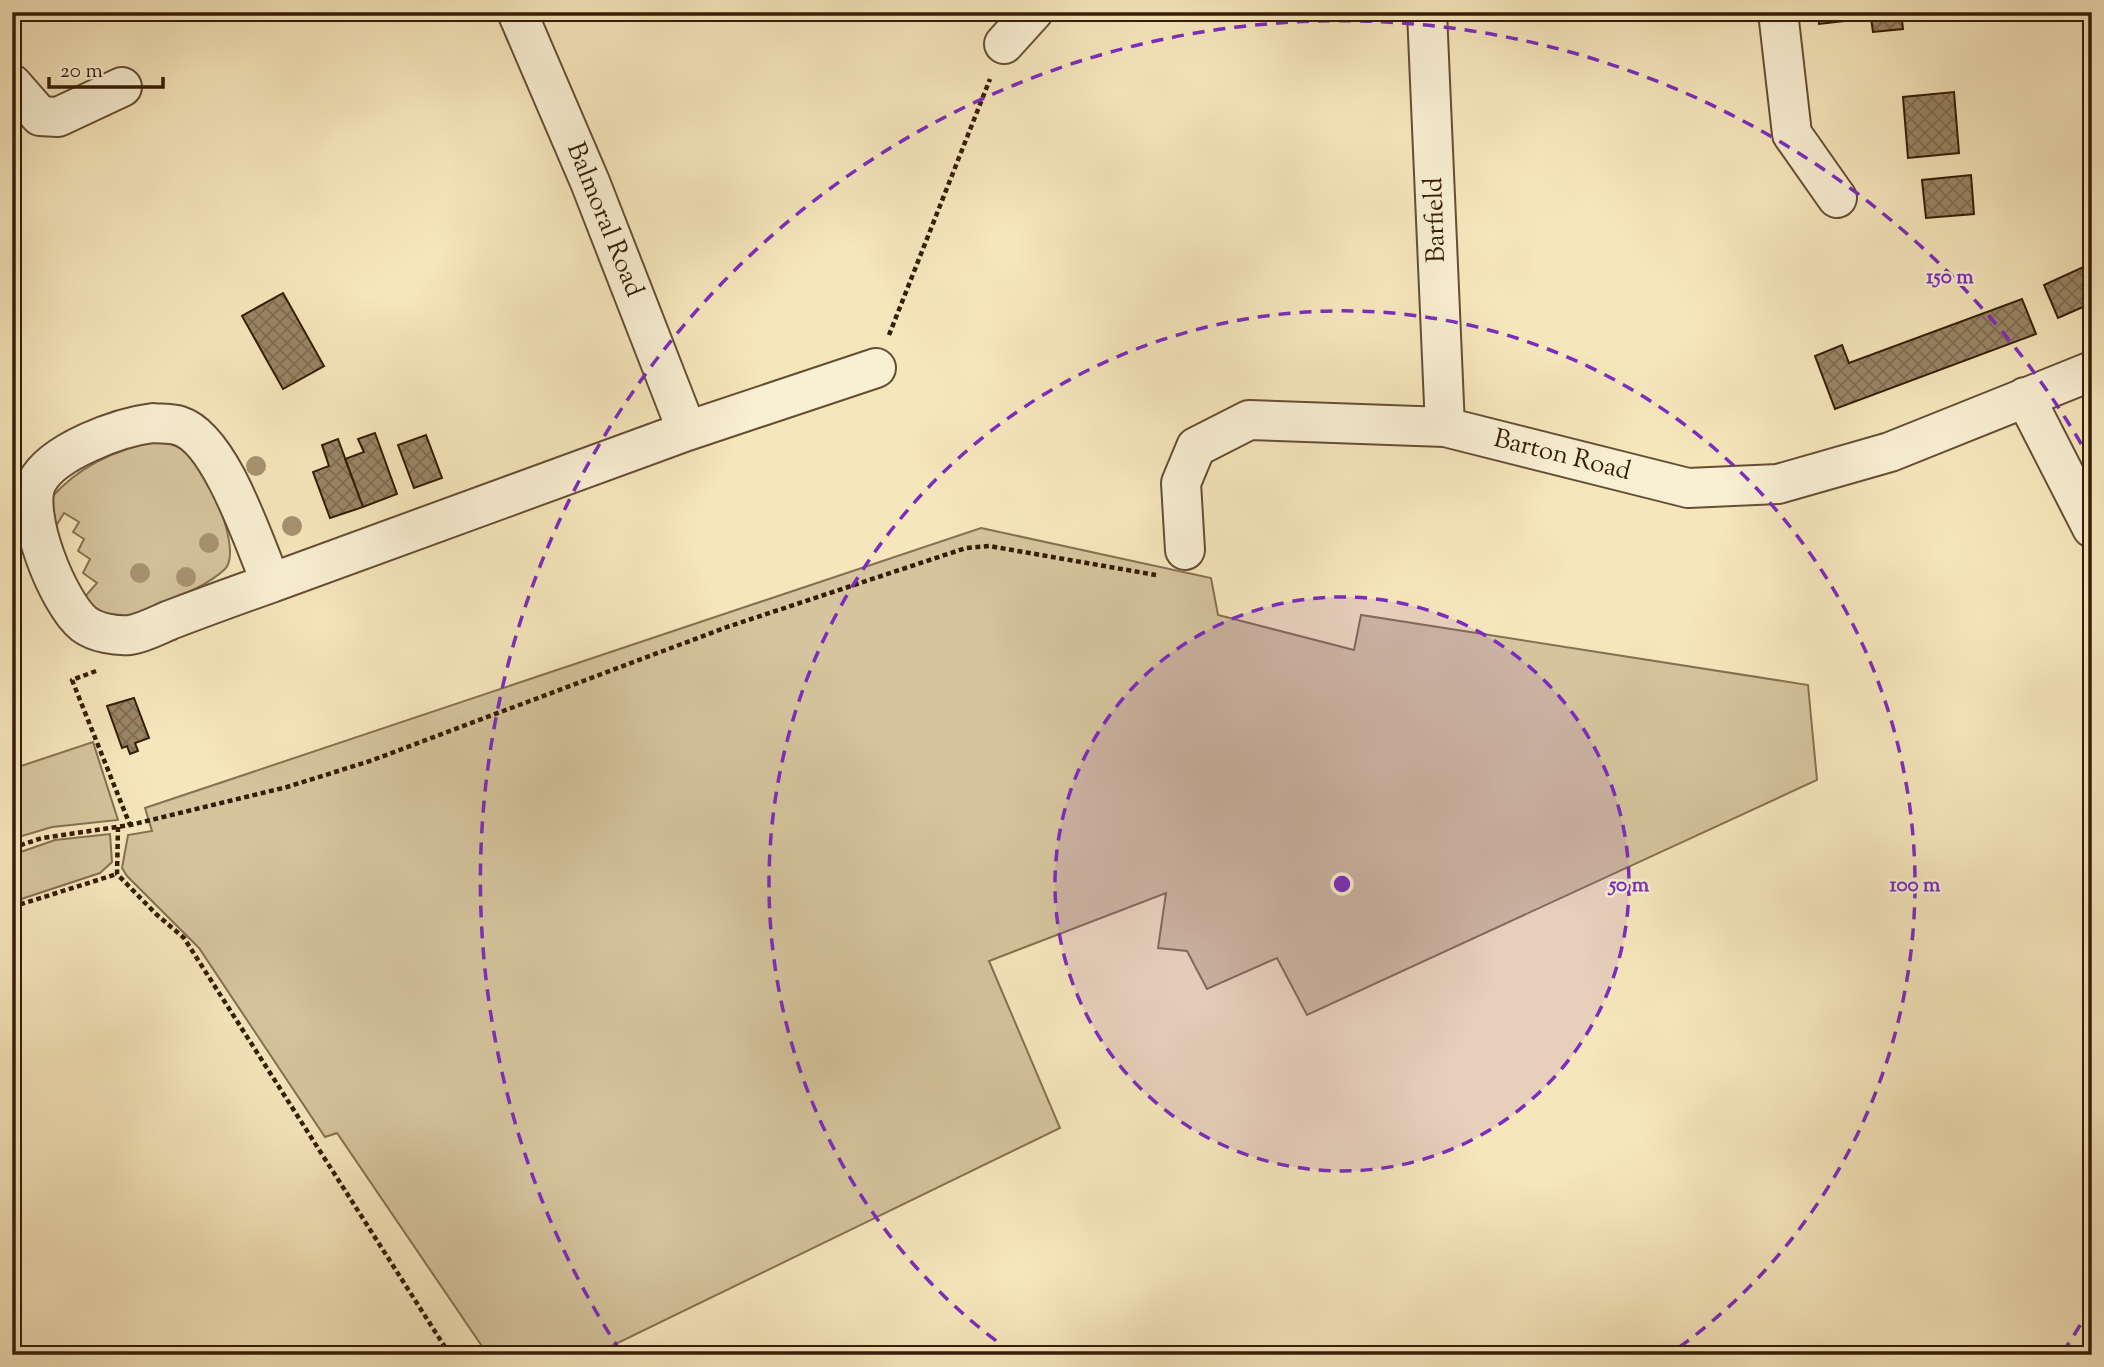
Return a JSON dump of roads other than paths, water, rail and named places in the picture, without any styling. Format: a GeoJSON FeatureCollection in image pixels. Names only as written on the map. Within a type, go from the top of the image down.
{"type":"FeatureCollection","features":[{"type":"Feature","properties":{"kind":"street","name":"Balmoral Road"},"geometry":{"type":"LineString","coordinates":[[517,12],[590,182],[687,431]]}},
{"type":"Feature","properties":{"kind":"street"},"geometry":{"type":"LineString","coordinates":[[1004,44],[1033,12]]}},
{"type":"Feature","properties":{"kind":"street","name":"Barfield"},"geometry":{"type":"LineString","coordinates":[[1427,12],[1445,427]]}},
{"type":"Feature","properties":{"kind":"street"},"geometry":{"type":"LineString","coordinates":[[1778,12],[1792,134],[1837,198]]}},
{"type":"Feature","properties":{"kind":"street"},"geometry":{"type":"LineString","coordinates":[[12,84],[40,116],[58,117],[122,87]]}},
{"type":"Feature","properties":{"kind":"street"},"geometry":{"type":"LineString","coordinates":[[271,583],[219,462],[205,442],[180,426],[132,425],[67,453],[48,467],[37,482],[31,501],[43,550],[74,611],[84,623],[99,632],[131,635],[687,431],[876,368]]}},
{"type":"Feature","properties":{"kind":"street","name":"Barton Road"},"geometry":{"type":"LineString","coordinates":[[1185,550],[1181,483],[1196,447],[1249,420],[1445,427],[1688,488],[1778,484],[1890,452],[2092,371]]}},
{"type":"Feature","properties":{"kind":"street"},"geometry":{"type":"LineString","coordinates":[[2025,397],[2092,528]]}}]}
